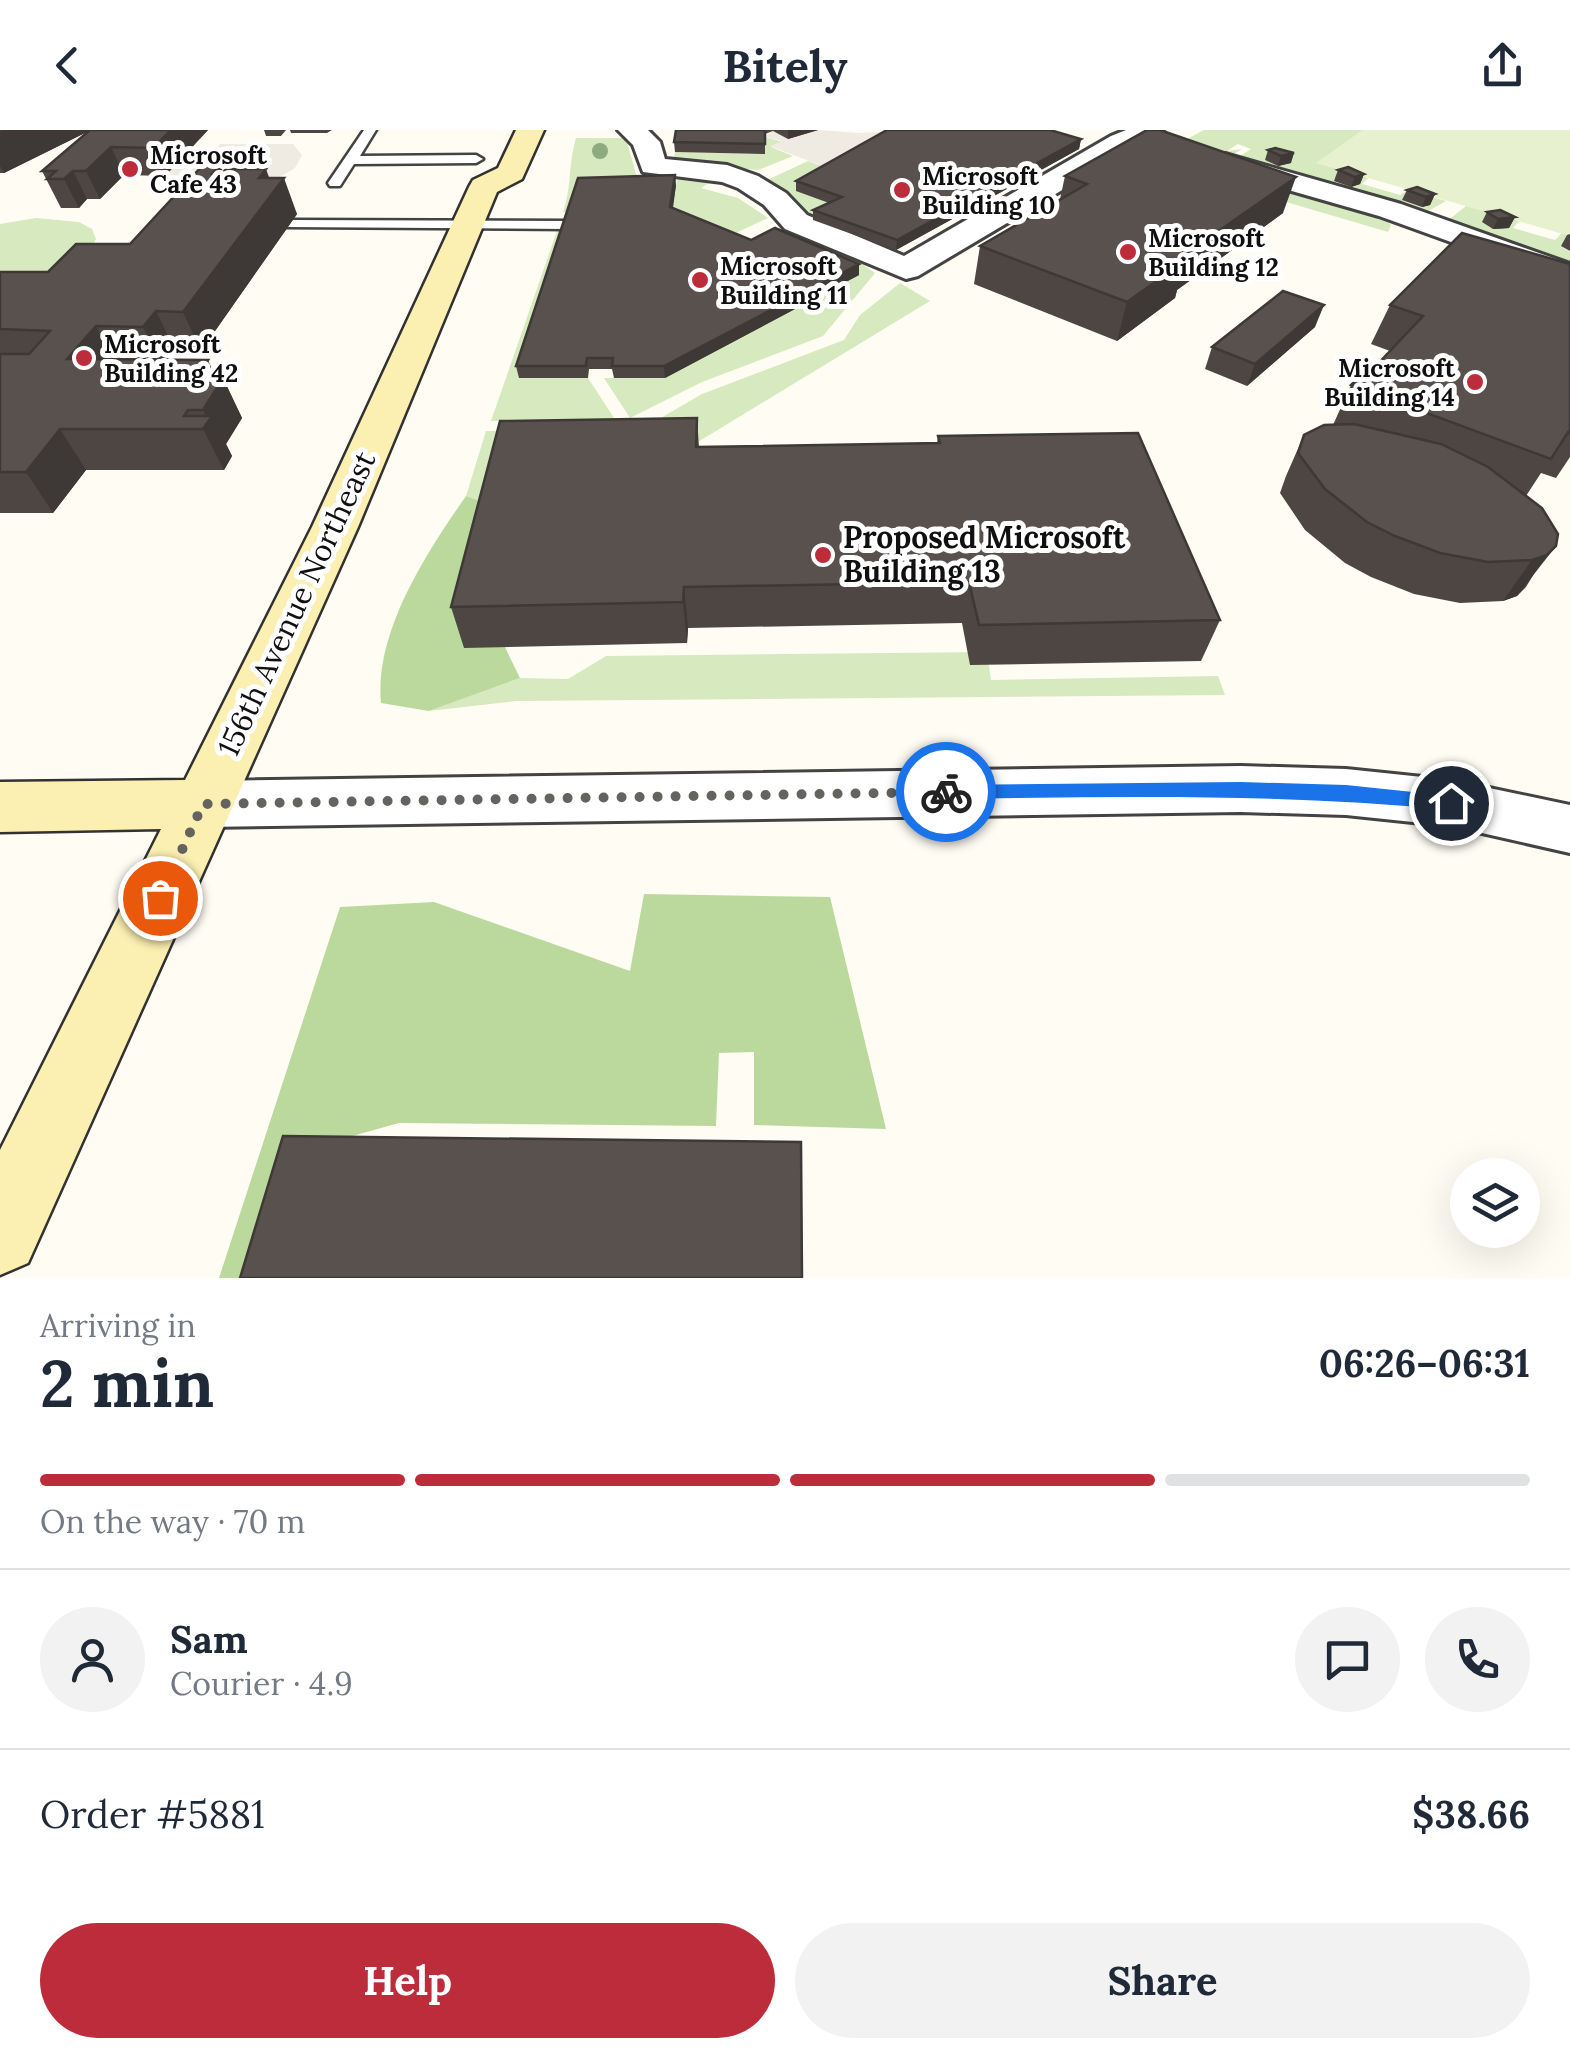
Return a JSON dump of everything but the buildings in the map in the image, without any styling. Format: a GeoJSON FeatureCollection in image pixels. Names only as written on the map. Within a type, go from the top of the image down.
{"type":"FeatureCollection","features":[{"type":"Feature","properties":{"kind":"main road","name":"156th Avenue Northeast"},"geometry":{"type":"LineString","coordinates":[[0,1235],[335,527],[479,177],[512,172],[530,130]]}},
{"type":"Feature","properties":{"kind":"main road"},"geometry":{"type":"LineString","coordinates":[[0,807],[203,804]]}},
{"type":"Feature","properties":{"kind":"street"},"geometry":{"type":"LineString","coordinates":[[632,130],[646,142],[653,166],[728,174],[748,182],[776,199],[796,222],[906,269],[1157,145]]}},
{"type":"Feature","properties":{"kind":"street"},"geometry":{"type":"LineString","coordinates":[[1080,134],[1157,145],[1353,198],[1570,275]]}},
{"type":"Feature","properties":{"kind":"street"},"geometry":{"type":"LineString","coordinates":[[203,804],[1241,789],[1346,792],[1451,803],[1570,829]]}},
{"type":"Feature","properties":{"kind":"lane"},"geometry":{"type":"LineString","coordinates":[[335,183],[370,130]]}},
{"type":"Feature","properties":{"kind":"lane"},"geometry":{"type":"LineString","coordinates":[[350,160],[479,177],[569,224]]}},
{"type":"Feature","properties":{"kind":"lane"},"geometry":{"type":"LineString","coordinates":[[290,224],[479,177]]}},
{"type":"Feature","properties":{"kind":"green space"},"geometry":{"type":"Polygon","coordinates":[[[1204,130],[1363,130],[1317,163],[1368,178],[1362,184],[1400,195],[1408,190],[1446,201],[1423,214],[1234,160],[1251,149],[1238,144],[1227,151],[1242,149],[1226,159],[1189,149],[1189,138],[1204,130]]]}},
{"type":"Feature","properties":{"kind":"green space"},"geometry":{"type":"Polygon","coordinates":[[[1363,130],[1570,130],[1570,236],[1316,163],[1363,130]]]}},
{"type":"Feature","properties":{"kind":"green space"},"geometry":{"type":"Polygon","coordinates":[[[765,137],[783,142],[771,147],[793,156],[758,170],[673,162],[675,152],[765,154],[765,137]]]}},
{"type":"Feature","properties":{"kind":"green space"},"geometry":{"type":"Polygon","coordinates":[[[576,138],[626,138],[639,185],[572,212],[563,212],[576,138]]]}},
{"type":"Feature","properties":{"kind":"green space"},"geometry":{"type":"Polygon","coordinates":[[[1136,158],[1230,173],[1311,192],[1375,214],[1391,225],[1388,232],[1136,158]]]}},
{"type":"Feature","properties":{"kind":"green space"},"geometry":{"type":"Polygon","coordinates":[[[808,161],[833,170],[842,207],[813,220],[786,193],[765,181],[808,161]]]}},
{"type":"Feature","properties":{"kind":"green space"},"geometry":{"type":"Polygon","coordinates":[[[677,178],[713,181],[701,188],[738,198],[768,218],[723,239],[671,218],[677,178]]]}},
{"type":"Feature","properties":{"kind":"green space"},"geometry":{"type":"Polygon","coordinates":[[[1466,206],[1519,221],[1513,228],[1555,240],[1562,233],[1570,236],[1561,246],[1570,252],[1570,268],[1446,222],[1466,206]]]}},
{"type":"Feature","properties":{"kind":"green space"},"geometry":{"type":"Polygon","coordinates":[[[36,218],[79,222],[92,229],[96,239],[67,267],[0,287],[0,224],[36,218]]]}},
{"type":"Feature","properties":{"kind":"green space"},"geometry":{"type":"Polygon","coordinates":[[[557,231],[566,231],[520,378],[588,378],[616,421],[491,421],[557,231]]]}},
{"type":"Feature","properties":{"kind":"green space"},"geometry":{"type":"Polygon","coordinates":[[[844,252],[875,273],[823,336],[702,382],[630,418],[604,378],[665,377],[857,276],[825,261],[844,252]]]}},
{"type":"Feature","properties":{"kind":"green space"},"geometry":{"type":"Polygon","coordinates":[[[900,283],[930,301],[660,465],[519,515],[466,496],[486,431],[620,431],[652,423],[702,394],[844,340],[860,315],[900,283]]]}},
{"type":"Feature","properties":{"kind":"green space"},"geometry":{"type":"Polygon","coordinates":[[[466,496],[519,515],[500,637],[520,678],[429,711],[381,703],[386,649],[406,594],[466,496]]]}},
{"type":"Feature","properties":{"kind":"green space"},"geometry":{"type":"Polygon","coordinates":[[[987,652],[991,680],[1218,676],[1225,695],[516,701],[429,711],[520,678],[568,679],[606,656],[987,652]]]}},
{"type":"Feature","properties":{"kind":"green space"},"geometry":{"type":"Polygon","coordinates":[[[644,894],[830,897],[886,1129],[754,1125],[754,1052],[719,1053],[716,1126],[399,1123],[306,1149],[269,1278],[219,1278],[340,907],[434,902],[630,971],[644,894]]]}},
{"type":"Feature","properties":{"kind":"shaded area"},"geometry":{"type":"Polygon","coordinates":[[[818,130],[927,130],[833,170],[770,146],[782,141],[765,137],[773,131],[789,139],[818,130]]]}},
{"type":"Feature","properties":{"kind":"shaded area"},"geometry":{"type":"Polygon","coordinates":[[[220,144],[293,144],[302,155],[295,168],[275,180],[165,176],[180,160],[205,160],[220,144]]]}},
{"type":"Feature","properties":{"kind":"way so far"},"geometry":{"type":"LineString","coordinates":[[160,898],[203,804],[946,792]]}},
{"type":"Feature","properties":{"kind":"place","name":"Microsoft Cafe 43"},"geometry":{"type":"Point","coordinates":[130,169]}},
{"type":"Feature","properties":{"kind":"place","name":"Microsoft Building 10"},"geometry":{"type":"Point","coordinates":[902,190]}},
{"type":"Feature","properties":{"kind":"place","name":"Microsoft Building 12"},"geometry":{"type":"Point","coordinates":[1128,252]}},
{"type":"Feature","properties":{"kind":"place","name":"Microsoft Building 11"},"geometry":{"type":"Point","coordinates":[700,280]}},
{"type":"Feature","properties":{"kind":"place","name":"Microsoft Building 42"},"geometry":{"type":"Point","coordinates":[84,358]}},
{"type":"Feature","properties":{"kind":"place","name":"Microsoft Building 14"},"geometry":{"type":"Point","coordinates":[1475,382]}},
{"type":"Feature","properties":{"kind":"place","name":"Proposed Microsoft Building 13"},"geometry":{"type":"Point","coordinates":[823,555]}},
{"type":"Feature","properties":{"kind":"route"},"geometry":{"type":"LineString","coordinates":[[946,792],[1241,789],[1346,792],[1451,803]]}}]}
